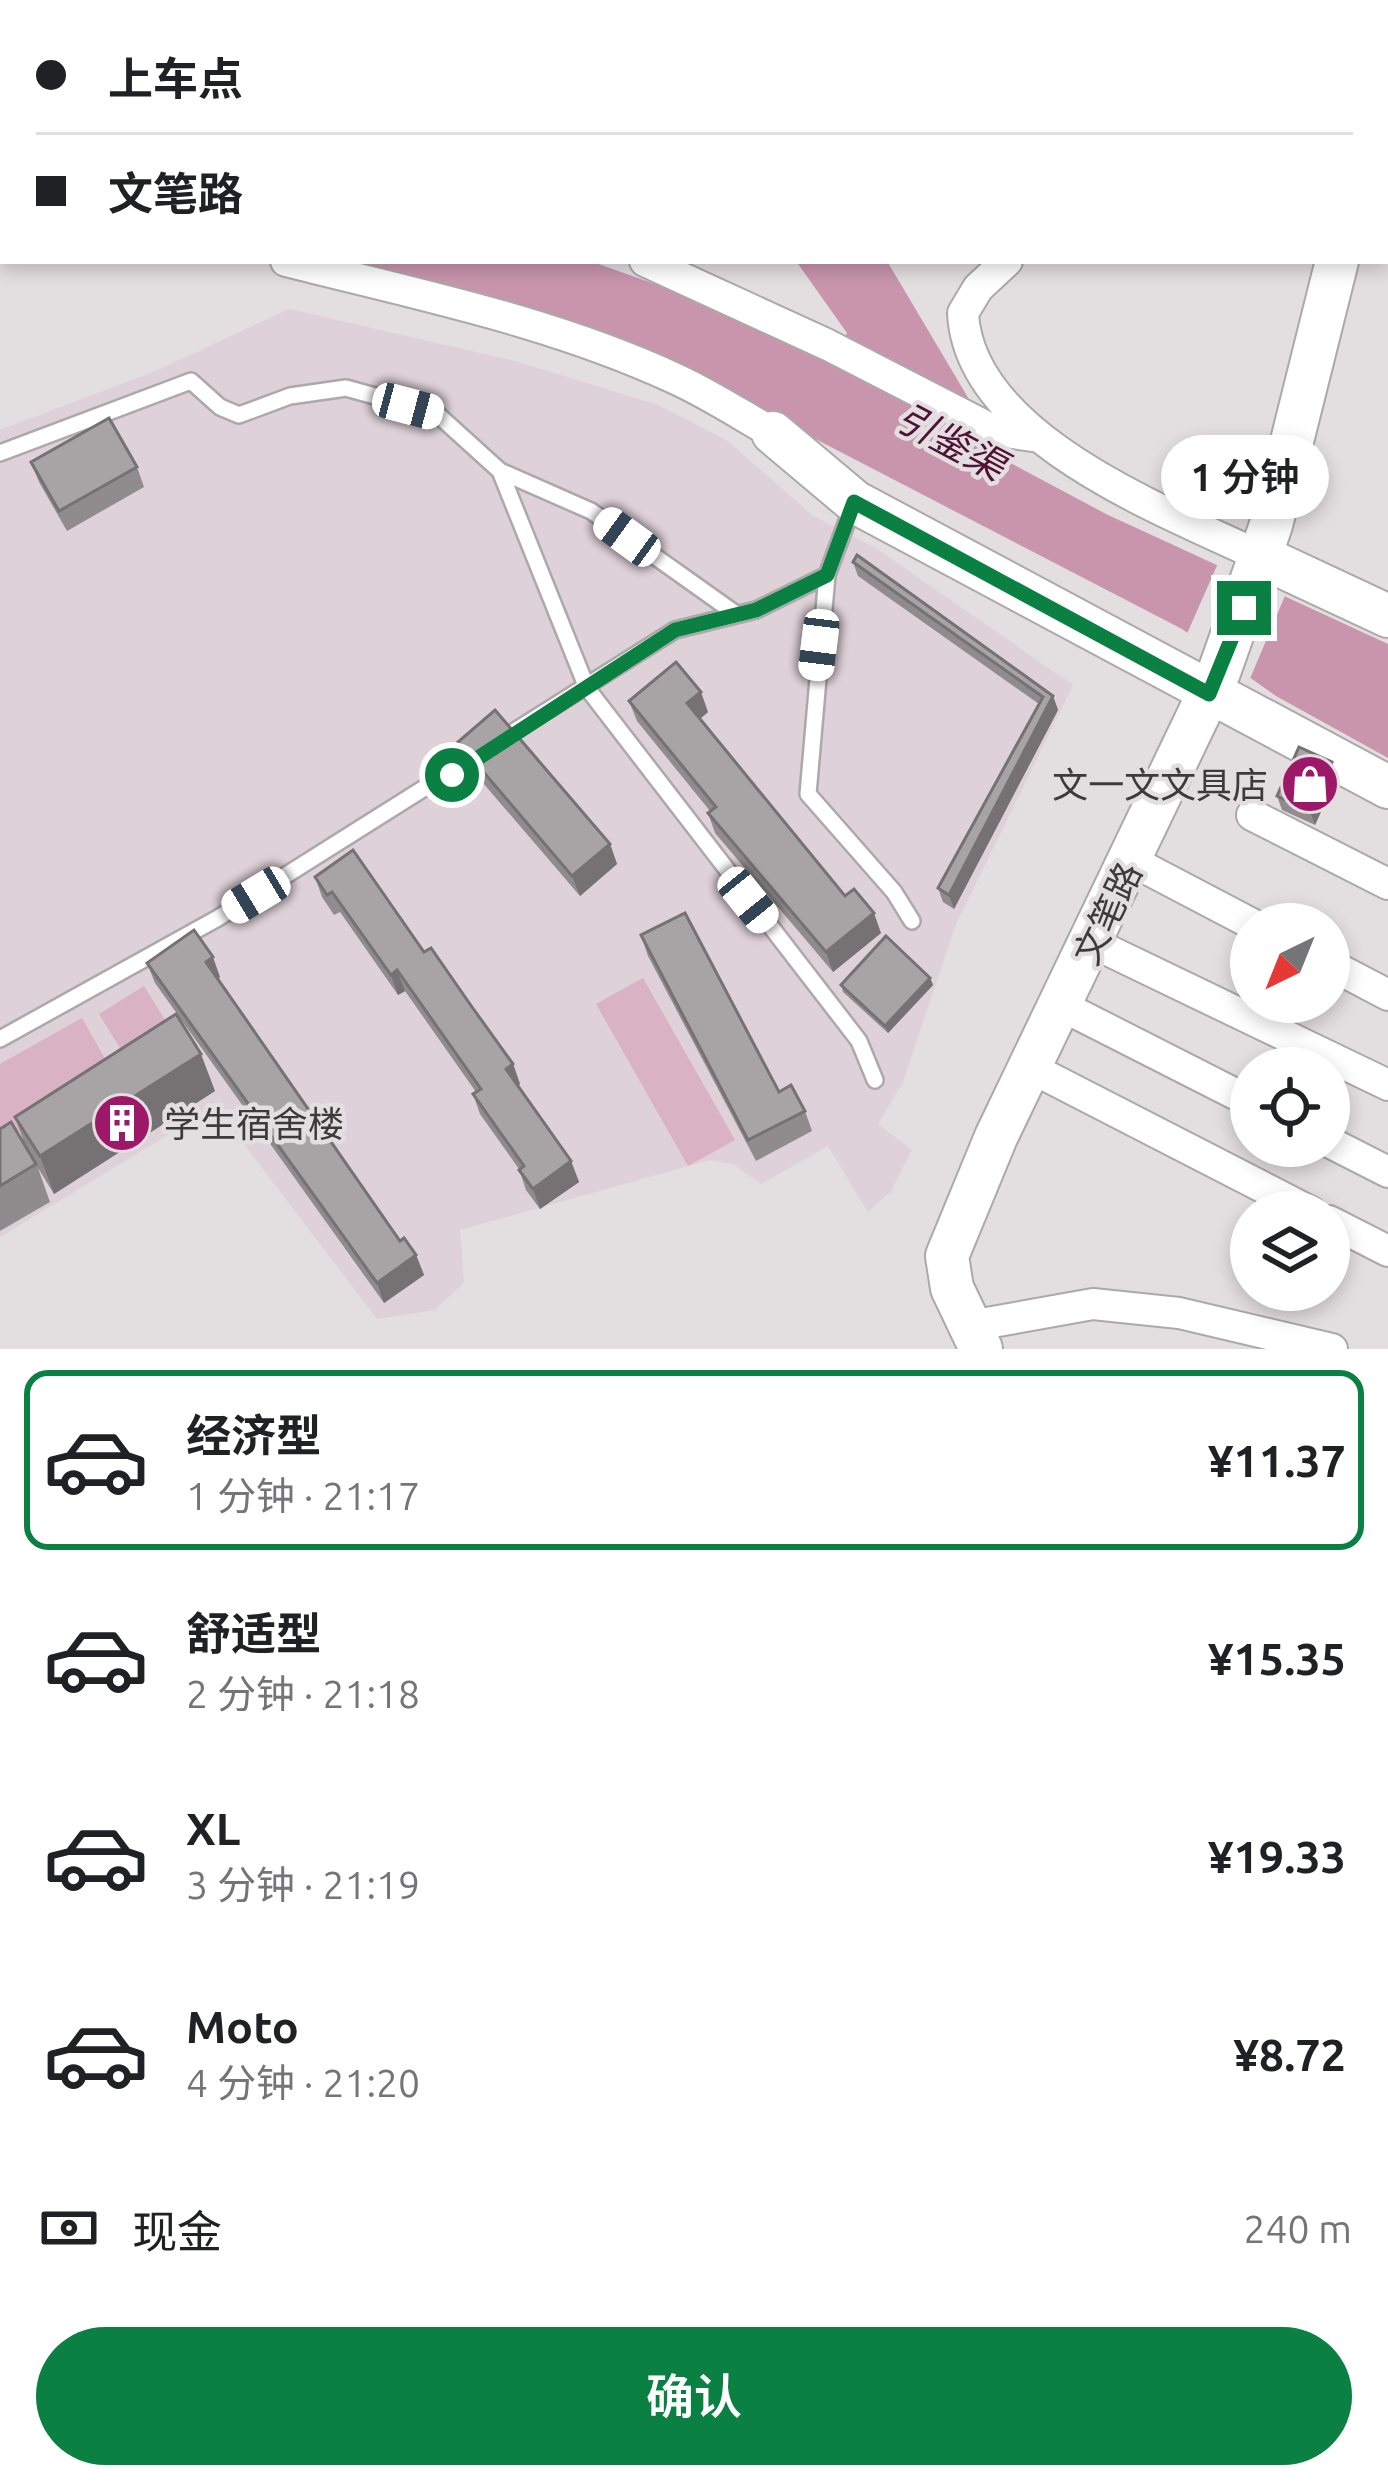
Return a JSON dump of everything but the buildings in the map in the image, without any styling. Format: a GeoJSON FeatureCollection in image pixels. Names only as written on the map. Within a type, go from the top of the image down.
{"type":"FeatureCollection","features":[{"type":"Feature","properties":{"kind":"street"},"geometry":{"type":"LineString","coordinates":[[297,264],[512,320],[676,379],[773,433],[854,502],[1214,683],[1388,787]]}},
{"type":"Feature","properties":{"kind":"street"},"geometry":{"type":"LineString","coordinates":[[652,264],[828,345],[993,430],[1039,437]]}},
{"type":"Feature","properties":{"kind":"street"},"geometry":{"type":"LineString","coordinates":[[1004,264],[967,302],[964,327],[988,381],[1039,437],[1083,468],[1260,566],[1388,616]]}},
{"type":"Feature","properties":{"kind":"street","name":"文笔路"},"geometry":{"type":"LineString","coordinates":[[975,1337],[952,1288],[947,1256],[988,1155],[1214,683],[1260,566],[1336,264]]}},
{"type":"Feature","properties":{"kind":"street"},"geometry":{"type":"LineString","coordinates":[[1252,815],[1388,884]]}},
{"type":"Feature","properties":{"kind":"street"},"geometry":{"type":"LineString","coordinates":[[1132,861],[1230,912]]}},
{"type":"Feature","properties":{"kind":"street"},"geometry":{"type":"LineString","coordinates":[[1093,944],[1388,1085]]}},
{"type":"Feature","properties":{"kind":"street"},"geometry":{"type":"LineString","coordinates":[[1350,975],[1388,995]]}},
{"type":"Feature","properties":{"kind":"street"},"geometry":{"type":"LineString","coordinates":[[1062,1006],[1230,1091]]}},
{"type":"Feature","properties":{"kind":"street"},"geometry":{"type":"LineString","coordinates":[[1031,1068],[1270,1191]]}},
{"type":"Feature","properties":{"kind":"street"},"geometry":{"type":"LineString","coordinates":[[1350,1153],[1388,1172]]}},
{"type":"Feature","properties":{"kind":"street"},"geometry":{"type":"LineString","coordinates":[[1350,1232],[1388,1251]]}},
{"type":"Feature","properties":{"kind":"street"},"geometry":{"type":"LineString","coordinates":[[975,1337],[1093,1304],[1179,1312],[1332,1349]]}},
{"type":"Feature","properties":{"kind":"lane"},"geometry":{"type":"LineString","coordinates":[[0,454],[191,381],[220,407],[239,415],[290,396],[346,388],[436,413],[500,471],[591,511],[736,614]]}},
{"type":"Feature","properties":{"kind":"lane"},"geometry":{"type":"LineString","coordinates":[[500,471],[587,688],[860,1040],[875,1079]]}},
{"type":"Feature","properties":{"kind":"lane"},"geometry":{"type":"LineString","coordinates":[[854,502],[827,575],[808,794],[913,922]]}},
{"type":"Feature","properties":{"kind":"lane"},"geometry":{"type":"LineString","coordinates":[[0,1039],[218,918],[675,630],[736,614],[827,575]]}},
{"type":"Feature","properties":{"kind":"shaded area"},"geometry":{"type":"Polygon","coordinates":[[[289,309],[515,361],[658,405],[728,441],[813,516],[874,547],[1073,685],[956,924],[903,1082],[878,1124],[912,1150],[891,1191],[868,1212],[828,1146],[761,1184],[735,1165],[710,1160],[460,1230],[464,1282],[435,1310],[377,1319],[215,1106],[0,1237],[0,430],[158,370],[289,309]]]}},
{"type":"Feature","properties":{"kind":"shaded area"},"geometry":{"type":"Polygon","coordinates":[[[643,978],[735,1140],[688,1166],[596,1004],[643,978]]]}},
{"type":"Feature","properties":{"kind":"shaded area"},"geometry":{"type":"Polygon","coordinates":[[[144,986],[178,1041],[133,1069],[99,1014],[144,986]]]}},
{"type":"Feature","properties":{"kind":"shaded area"},"geometry":{"type":"Polygon","coordinates":[[[82,1018],[116,1078],[0,1143],[0,1064],[82,1018]]]}},
{"type":"Feature","properties":{"kind":"water","name":"引鉴渠"},"geometry":{"type":"Polygon","coordinates":[[[363,264],[598,264],[683,294],[833,364],[847,333],[798,264],[889,264],[1005,460],[1106,514],[1388,644],[1388,758],[1276,696],[1182,629],[717,388],[493,298],[363,264]]]}},
{"type":"Feature","properties":{"kind":"pier"},"geometry":{"type":"Polygon","coordinates":[[[1219,561],[1287,591],[1249,681],[1186,636],[1219,561]]]}},
{"type":"Feature","properties":{"kind":"place","name":"文一文文具店"},"geometry":{"type":"Point","coordinates":[1310,784]}},
{"type":"Feature","properties":{"kind":"place","name":"学生宿舍楼"},"geometry":{"type":"Point","coordinates":[122,1123]}},
{"type":"Feature","properties":{"kind":"route"},"geometry":{"type":"LineString","coordinates":[[452,775],[552,705],[587,688],[675,630],[756,610],[827,575],[838,558],[841,530],[854,502],[1209,694],[1244,608]]}}]}
